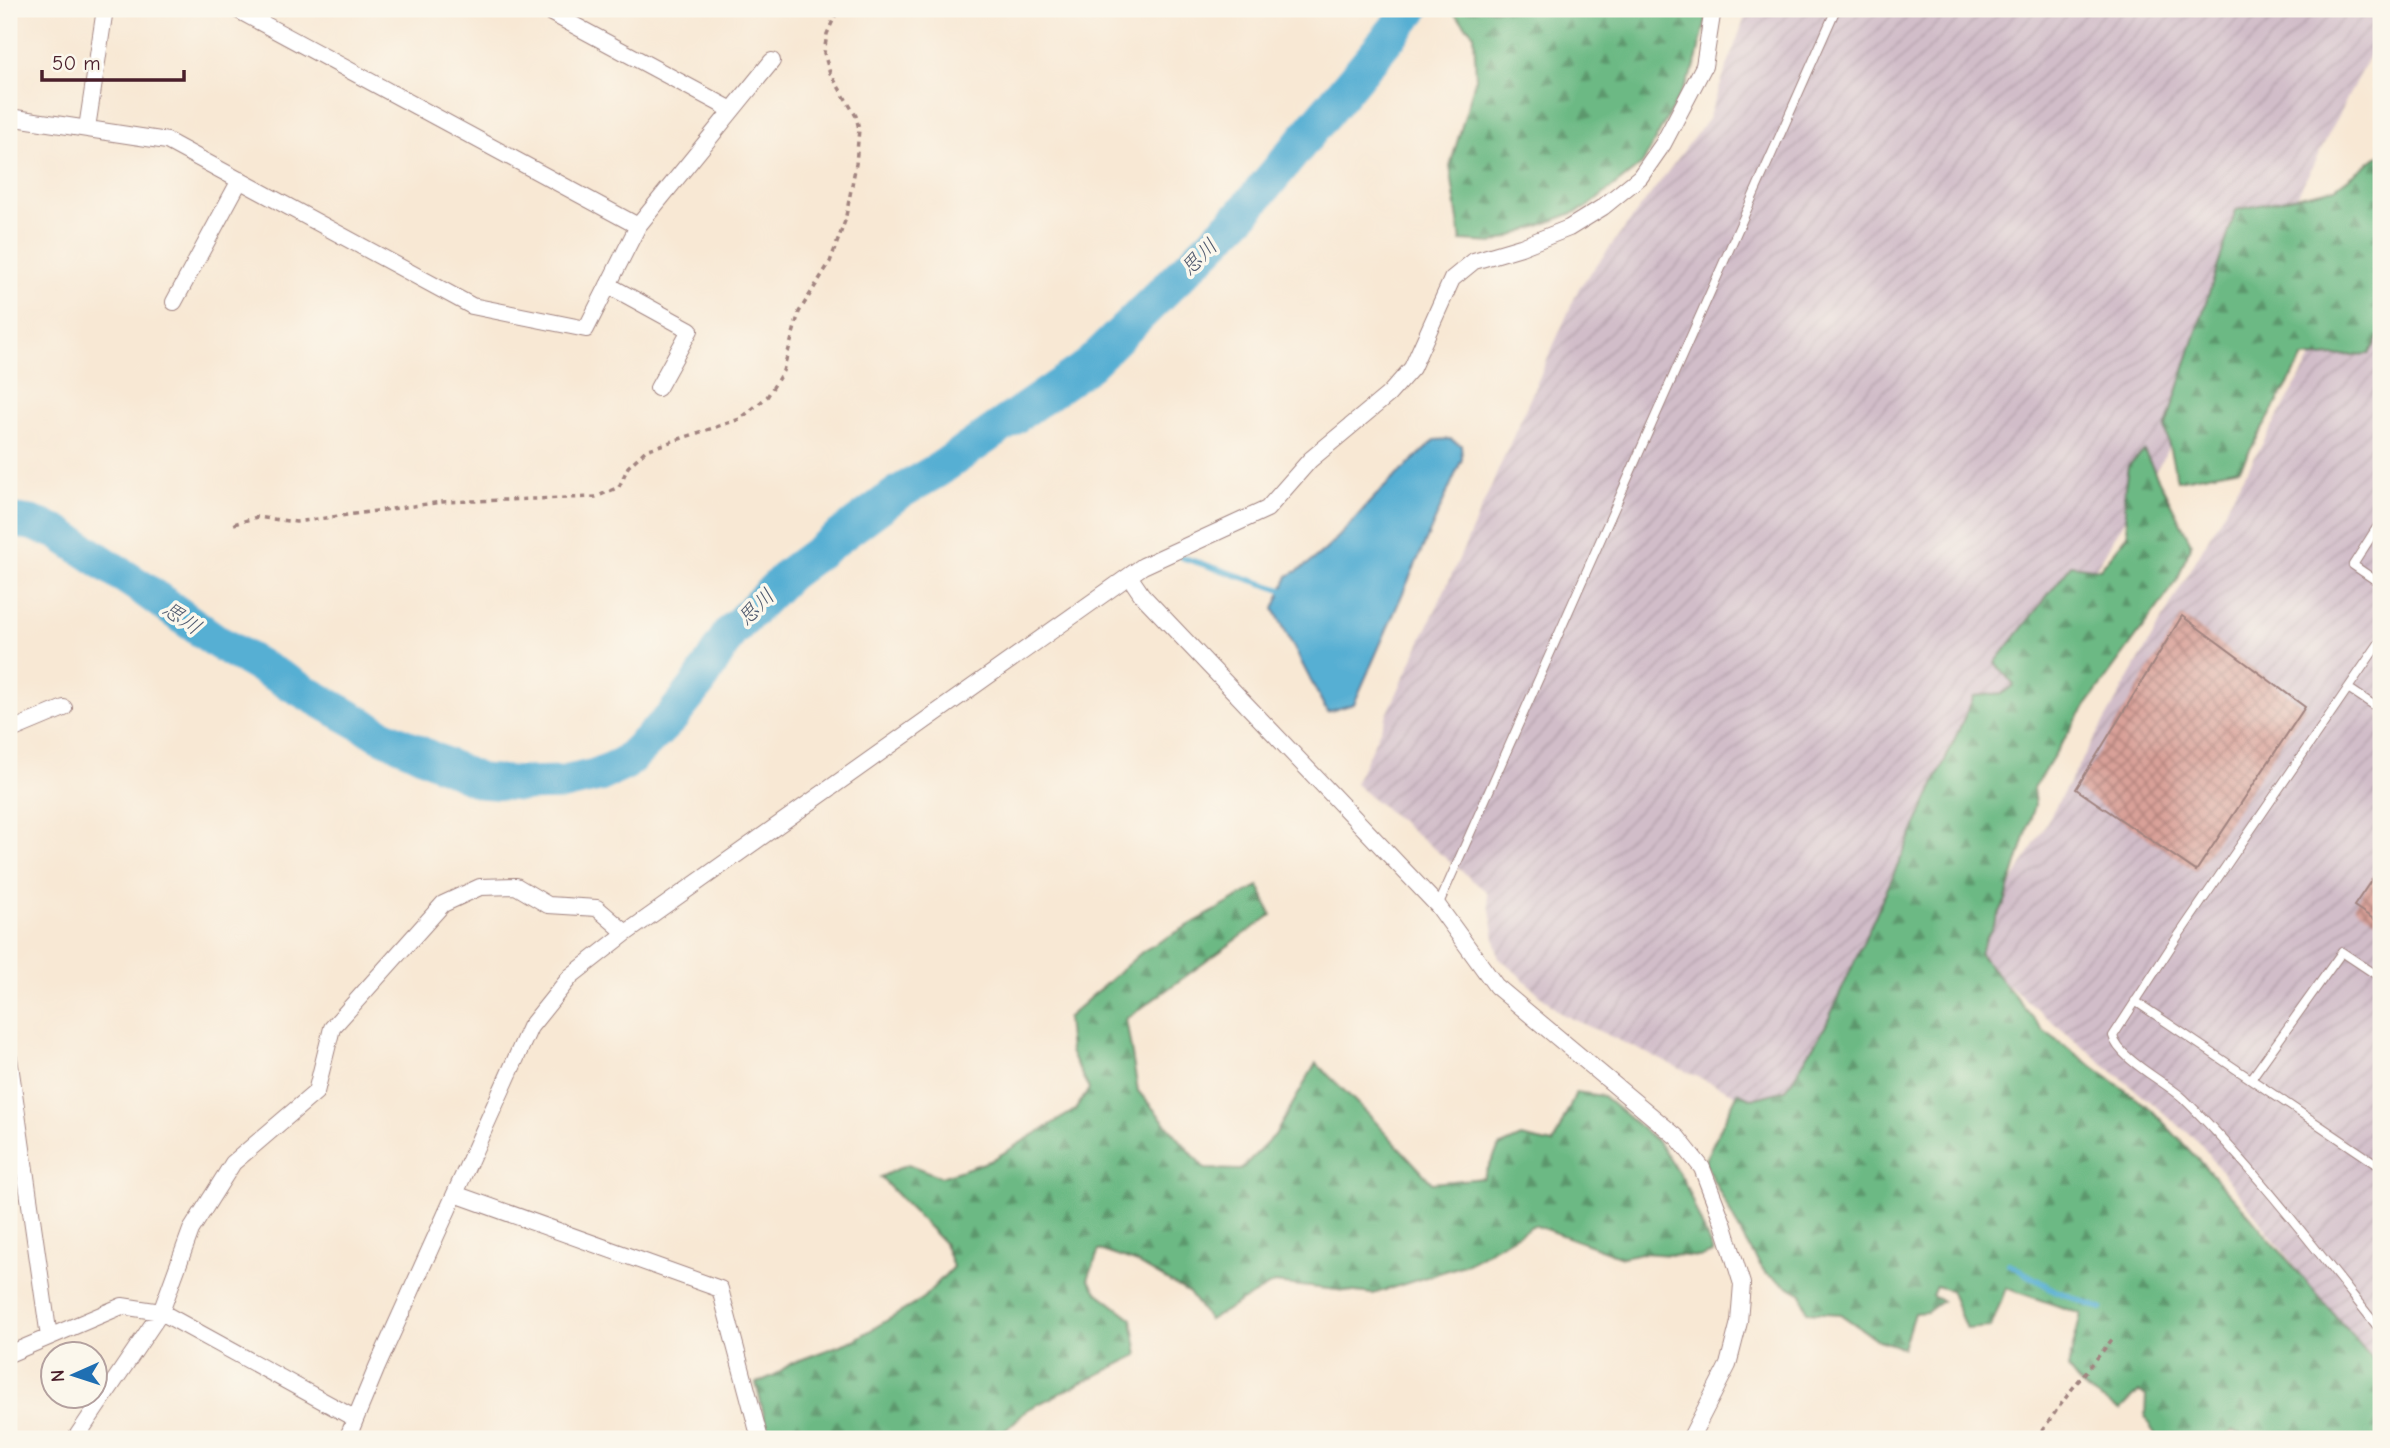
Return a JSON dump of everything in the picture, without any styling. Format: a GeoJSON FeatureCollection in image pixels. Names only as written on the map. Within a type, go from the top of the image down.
{"type":"FeatureCollection","features":[{"type":"Feature","properties":{"kind":"street"},"geometry":{"type":"LineString","coordinates":[[87,128],[106,9]]}},
{"type":"Feature","properties":{"kind":"street"},"geometry":{"type":"LineString","coordinates":[[236,9],[638,226]]}},
{"type":"Feature","properties":{"kind":"street"},"geometry":{"type":"LineString","coordinates":[[544,9],[732,110]]}},
{"type":"Feature","properties":{"kind":"street"},"geometry":{"type":"LineString","coordinates":[[347,1439],[530,1027],[571,976],[626,933],[1143,566],[1267,509],[1310,460],[1389,394],[1412,368],[1452,279],[1474,261],[1521,247],[1569,228],[1603,207],[1640,177],[1663,144],[1704,66],[1713,9]]}},
{"type":"Feature","properties":{"kind":"street"},"geometry":{"type":"LineString","coordinates":[[9,117],[167,141],[472,306],[586,328],[638,226],[772,61]]}},
{"type":"Feature","properties":{"kind":"street"},"geometry":{"type":"LineString","coordinates":[[174,302],[240,180]]}},
{"type":"Feature","properties":{"kind":"street"},"geometry":{"type":"LineString","coordinates":[[608,285],[690,330],[658,388]]}},
{"type":"Feature","properties":{"kind":"street"},"geometry":{"type":"LineString","coordinates":[[1129,576],[1142,596],[1438,906],[1496,986],[1678,1138],[1702,1168],[1742,1284],[1740,1322],[1728,1365],[1690,1439]]}},
{"type":"Feature","properties":{"kind":"street"},"geometry":{"type":"LineString","coordinates":[[9,731],[64,708]]}},
{"type":"Feature","properties":{"kind":"street"},"geometry":{"type":"LineString","coordinates":[[75,1439],[161,1312],[191,1230],[233,1163],[316,1092],[332,1028],[443,904],[480,887],[516,886],[548,905],[597,908],[626,933]]}},
{"type":"Feature","properties":{"kind":"street"},"geometry":{"type":"LineString","coordinates":[[9,1058],[49,1337]]}},
{"type":"Feature","properties":{"kind":"street"},"geometry":{"type":"LineString","coordinates":[[455,1194],[720,1289],[760,1439]]}},
{"type":"Feature","properties":{"kind":"street"},"geometry":{"type":"LineString","coordinates":[[9,1354],[121,1306],[161,1312],[355,1418]]}},
{"type":"Feature","properties":{"kind":"lane"},"geometry":{"type":"LineString","coordinates":[[1438,906],[1836,9]]}},
{"type":"Feature","properties":{"kind":"lane"},"geometry":{"type":"LineString","coordinates":[[2381,521],[2353,565],[2381,584]]}},
{"type":"Feature","properties":{"kind":"lane"},"geometry":{"type":"LineString","coordinates":[[2381,640],[2113,1036],[2119,1049],[2182,1098],[2250,1170],[2381,1331]]}},
{"type":"Feature","properties":{"kind":"lane"},"geometry":{"type":"LineString","coordinates":[[2348,688],[2381,710]]}},
{"type":"Feature","properties":{"kind":"lane"},"geometry":{"type":"LineString","coordinates":[[2251,1079],[2342,952],[2381,978]]}},
{"type":"Feature","properties":{"kind":"lane"},"geometry":{"type":"LineString","coordinates":[[2135,1002],[2381,1167]]}},
{"type":"Feature","properties":{"kind":"path"},"geometry":{"type":"LineString","coordinates":[[234,524],[257,517],[296,522],[442,502],[596,497],[619,487],[628,467],[646,450],[740,419],[767,397],[783,371],[799,312],[830,262],[845,221],[856,164],[859,129],[856,116],[830,73],[824,53],[827,34],[838,9]]}},
{"type":"Feature","properties":{"kind":"path"},"geometry":{"type":"LineString","coordinates":[[2036,1439],[2114,1336]]}},
{"type":"Feature","properties":{"kind":"shaded area"},"geometry":{"type":"Polygon","coordinates":[[[1748,9],[2381,9],[2381,32],[2162,460],[2039,660],[1796,1092],[1752,1102],[1560,1013],[1498,956],[1487,892],[1355,784],[1459,559],[1579,288],[1708,119],[1748,9]]]}},
{"type":"Feature","properties":{"kind":"shaded area"},"geometry":{"type":"Polygon","coordinates":[[[2381,236],[2381,1378],[2199,1142],[1971,955],[2381,236]]]}},
{"type":"Feature","properties":{"kind":"green space"},"geometry":{"type":"Polygon","coordinates":[[[1450,9],[1709,9],[1694,69],[1642,164],[1586,208],[1494,243],[1461,241],[1450,166],[1476,78],[1474,34],[1450,9]]]}},
{"type":"Feature","properties":{"kind":"green space"},"geometry":{"type":"Polygon","coordinates":[[[2381,154],[2381,334],[2369,354],[2303,358],[2240,468],[2177,480],[2165,429],[2236,210],[2335,188],[2381,154]]]}},
{"type":"Feature","properties":{"kind":"green space"},"geometry":{"type":"Polygon","coordinates":[[[2144,451],[2191,543],[2177,581],[2080,714],[2033,789],[2035,805],[2005,902],[1979,953],[2043,1030],[2151,1109],[2244,1209],[2381,1369],[2381,1439],[2252,1439],[2233,1431],[2223,1439],[2157,1439],[2145,1416],[2146,1396],[2139,1392],[2120,1410],[2084,1387],[2068,1368],[2081,1314],[2006,1288],[1991,1327],[1966,1329],[1950,1290],[1936,1286],[1932,1296],[1942,1301],[1927,1312],[1914,1313],[1903,1348],[1876,1339],[1840,1314],[1807,1312],[1802,1294],[1766,1274],[1745,1241],[1704,1162],[1738,1092],[1752,1099],[1786,1090],[1825,1027],[1974,696],[2003,693],[2014,685],[1995,663],[2071,565],[2100,569],[2128,535],[2124,494],[2128,466],[2144,451]]]}},
{"type":"Feature","properties":{"kind":"green space"},"geometry":{"type":"Polygon","coordinates":[[[1259,886],[1271,915],[1126,1019],[1138,1091],[1205,1169],[1240,1170],[1275,1135],[1316,1063],[1432,1183],[1483,1178],[1499,1147],[1521,1137],[1553,1144],[1576,1092],[1603,1096],[1658,1142],[1684,1181],[1713,1253],[1701,1257],[1642,1253],[1622,1257],[1534,1225],[1464,1265],[1373,1294],[1274,1283],[1209,1320],[1189,1293],[1135,1262],[1099,1250],[1088,1279],[1098,1293],[1132,1319],[1138,1355],[1028,1409],[996,1439],[770,1439],[756,1383],[773,1376],[792,1363],[854,1340],[921,1300],[953,1267],[944,1243],[880,1177],[908,1164],[941,1177],[990,1161],[1075,1110],[1089,1089],[1070,1052],[1067,1018],[1143,951],[1259,886]]]}},
{"type":"Feature","properties":{"kind":"water"},"geometry":{"type":"Polygon","coordinates":[[[1450,439],[1461,445],[1462,459],[1354,704],[1327,712],[1274,609],[1288,576],[1322,553],[1384,487],[1435,440],[1450,439]]]}},
{"type":"Feature","properties":{"kind":"building"},"geometry":{"type":"Polygon","coordinates":[[[2182,616],[2305,707],[2196,871],[2076,789],[2182,616]]]}},
{"type":"Feature","properties":{"kind":"building"},"geometry":{"type":"Polygon","coordinates":[[[2381,866],[2381,924],[2354,906],[2381,866]]]}},
{"type":"Feature","properties":{"kind":"waterway","name":"思川"},"geometry":{"type":"LineString","coordinates":[[9,520],[31,523],[57,532],[219,643],[381,735],[480,781],[564,783],[599,775],[625,763],[671,718],[699,683],[729,634],[789,574],[898,493],[938,470],[1089,365],[1242,214],[1412,9]]}},
{"type":"Feature","properties":{"kind":"waterway"},"geometry":{"type":"LineString","coordinates":[[1181,557],[1282,590]]}},
{"type":"Feature","properties":{"kind":"waterway"},"geometry":{"type":"LineString","coordinates":[[2009,1264],[2056,1291],[2101,1309]]}}]}
